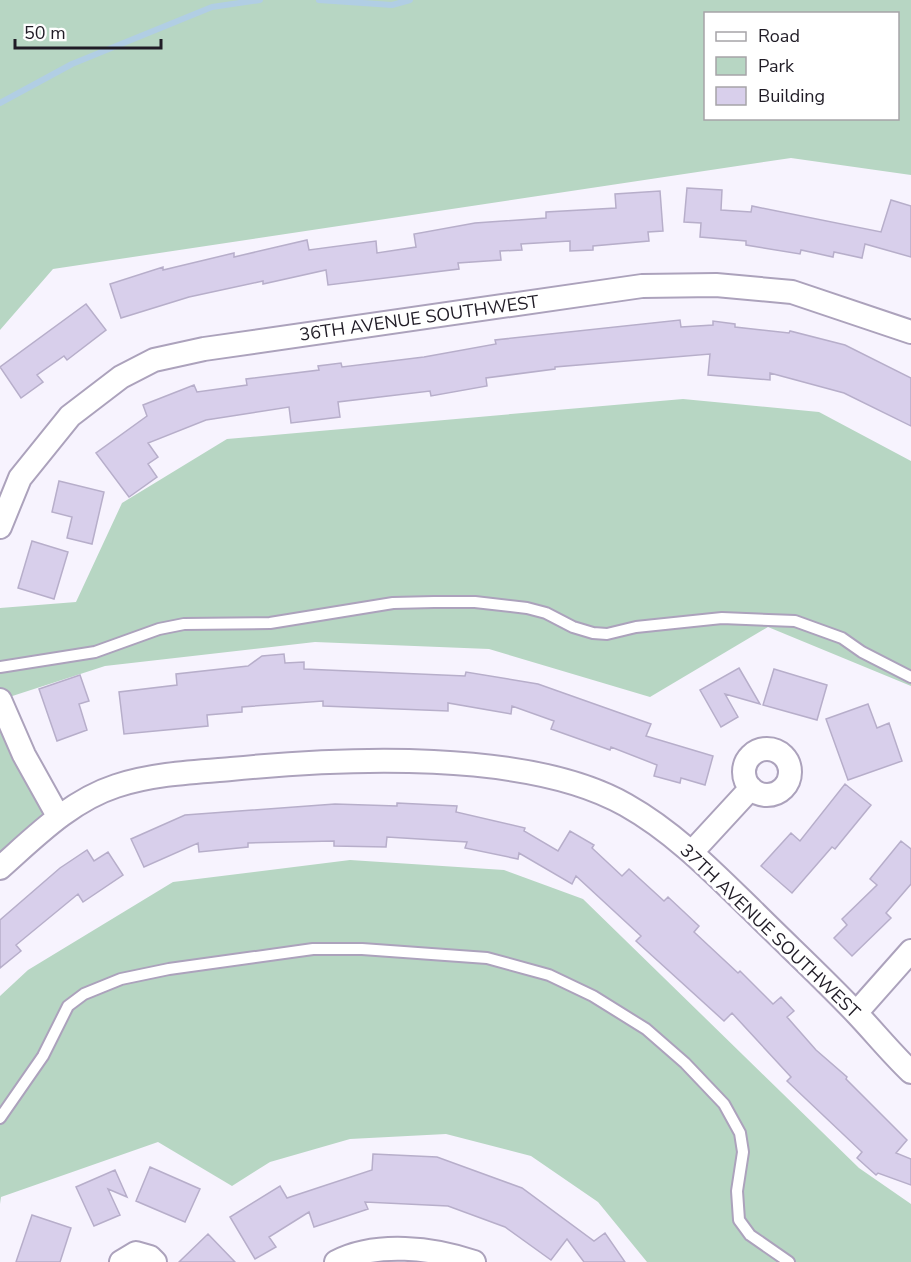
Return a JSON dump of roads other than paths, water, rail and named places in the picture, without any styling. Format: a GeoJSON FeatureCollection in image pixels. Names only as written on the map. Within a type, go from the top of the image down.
{"type":"FeatureCollection","features":[{"type":"Feature","properties":{"kind":"street","name":"36TH AVENUE SOUTHWEST"},"geometry":{"type":"LineString","coordinates":[[0,527],[20,478],[70,416],[121,376],[154,360],[204,349],[642,285],[716,285],[792,292],[911,332]]}},
{"type":"Feature","properties":{"kind":"street"},"geometry":{"type":"LineString","coordinates":[[0,700],[24,755],[58,816]]}},
{"type":"Feature","properties":{"kind":"street","name":"37TH AVENUE SOUTHWEST"},"geometry":{"type":"LineString","coordinates":[[0,868],[58,816],[115,786],[185,773],[286,763],[365,761],[490,766],[557,778],[599,790],[629,807],[692,852],[856,1013],[911,1072]]}},
{"type":"Feature","properties":{"kind":"street"},"geometry":{"type":"LineString","coordinates":[[692,852],[751,788]]}},
{"type":"Feature","properties":{"kind":"street"},"geometry":{"type":"LineString","coordinates":[[856,1013],[911,951]]}},
{"type":"Feature","properties":{"kind":"street"},"geometry":{"type":"LineString","coordinates":[[336,1262],[376,1251],[423,1250],[474,1262]]}},
{"type":"Feature","properties":{"kind":"street"},"geometry":{"type":"LineString","coordinates":[[121,1262],[136,1253],[150,1257],[155,1262]]}},
{"type":"Feature","properties":{"kind":"lane"},"geometry":{"type":"LineString","coordinates":[[0,667],[95,652],[152,631],[178,625],[270,623],[393,603],[475,602],[527,608],[546,613],[573,627],[607,634],[636,627],[713,619],[753,617],[795,621],[842,638],[911,677]]}},
{"type":"Feature","properties":{"kind":"lane"},"geometry":{"type":"LineString","coordinates":[[0,1118],[43,1056],[68,1006],[84,994],[121,979],[169,969],[313,949],[354,949],[487,958],[549,975],[593,996],[646,1029],[685,1063],[724,1104],[740,1133],[743,1152],[737,1191],[739,1220],[757,1241],[789,1262]]}},
{"type":"Feature","properties":{"kind":"waterway"},"geometry":{"type":"LineString","coordinates":[[0,103],[72,64],[212,7],[260,0]]}},
{"type":"Feature","properties":{"kind":"waterway"},"geometry":{"type":"LineString","coordinates":[[319,0],[392,5],[410,0]]}}]}
